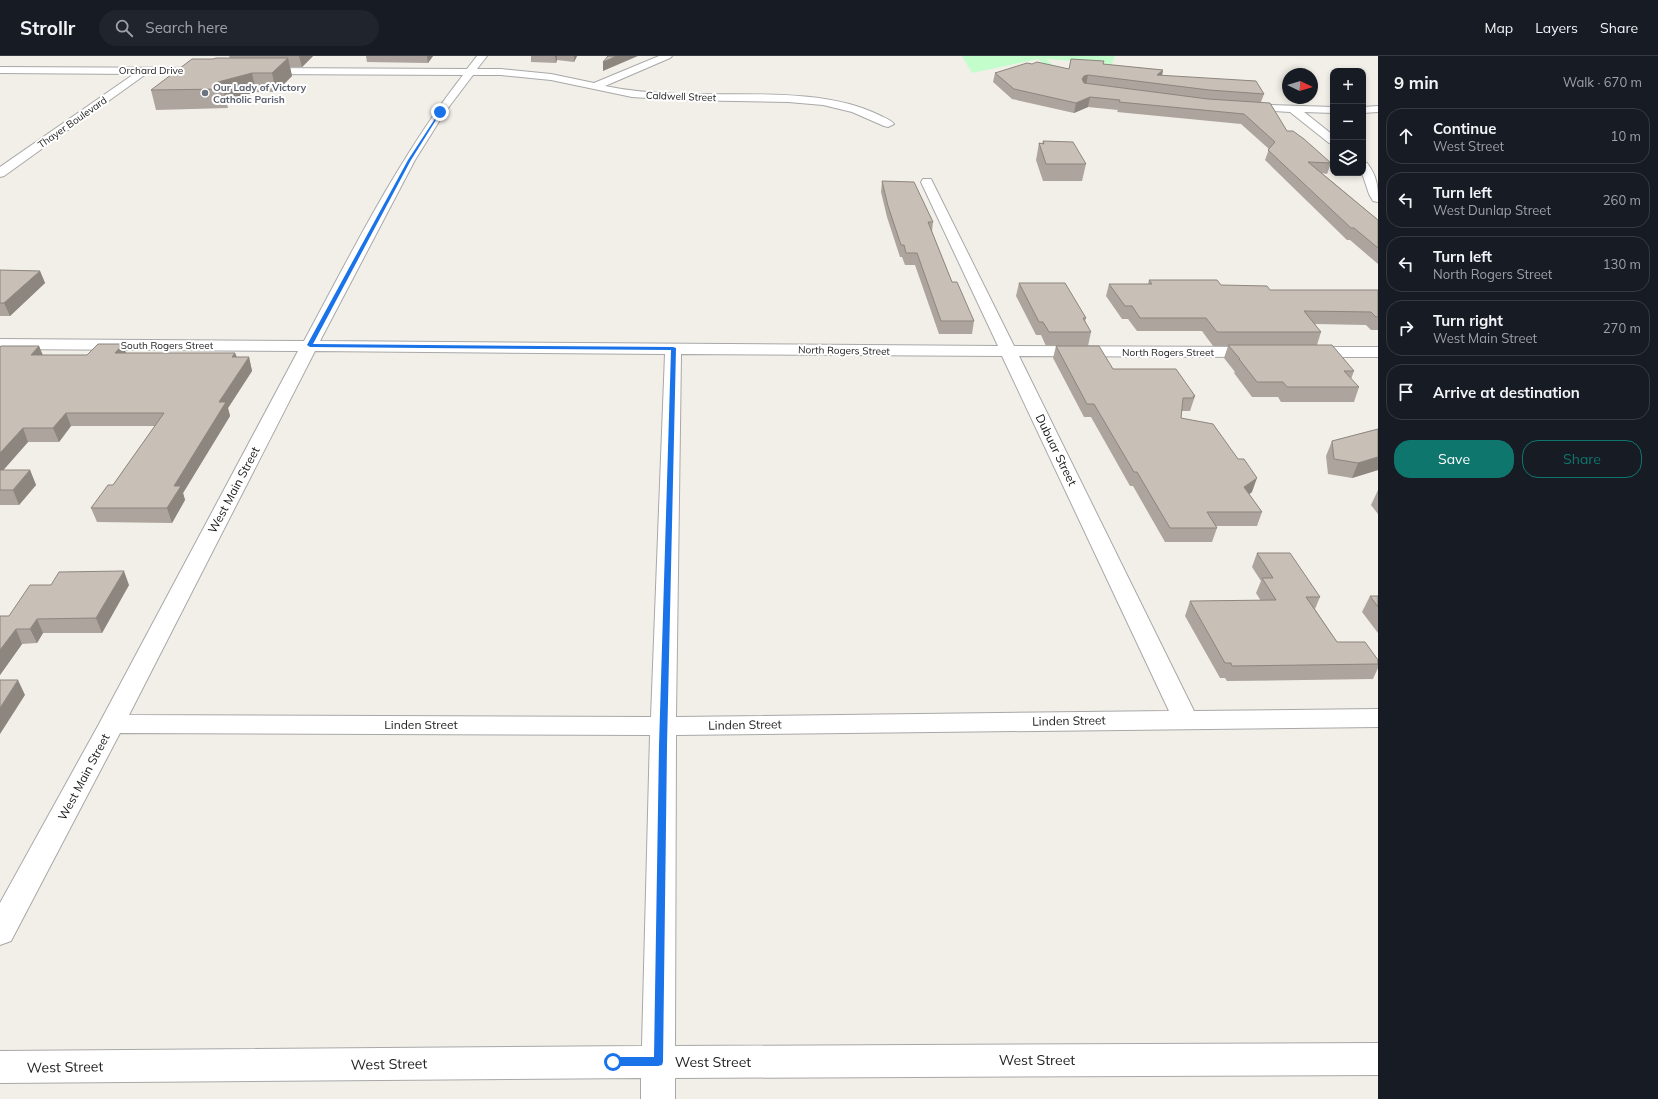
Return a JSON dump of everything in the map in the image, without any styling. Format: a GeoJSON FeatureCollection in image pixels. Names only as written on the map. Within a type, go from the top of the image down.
{"type":"FeatureCollection","features":[{"type":"Feature","properties":{"kind":"street","name":"West Main Street"},"geometry":{"type":"LineString","coordinates":[[0,932],[112,724],[310,345],[419,142],[482,56]]}},
{"type":"Feature","properties":{"kind":"street"},"geometry":{"type":"LineString","coordinates":[[594,87],[667,56]]}},
{"type":"Feature","properties":{"kind":"street","name":"Orchard Drive"},"geometry":{"type":"LineString","coordinates":[[0,70],[221,71]]}},
{"type":"Feature","properties":{"kind":"street","name":"Thayer Boulevard"},"geometry":{"type":"LineString","coordinates":[[0,173],[145,70]]}},
{"type":"Feature","properties":{"kind":"street"},"geometry":{"type":"LineString","coordinates":[[251,71],[470,72]]}},
{"type":"Feature","properties":{"kind":"street","name":"Caldwell Street"},"geometry":{"type":"LineString","coordinates":[[470,72],[501,72],[545,76],[616,92],[656,96],[787,99],[825,102],[854,108],[879,118],[888,124]]}},
{"type":"Feature","properties":{"kind":"street"},"geometry":{"type":"LineString","coordinates":[[1237,107],[1330,110]]}},
{"type":"Feature","properties":{"kind":"street"},"geometry":{"type":"LineString","coordinates":[[1293,109],[1332,140]]}},
{"type":"Feature","properties":{"kind":"street"},"geometry":{"type":"LineString","coordinates":[[1366,110],[1378,110]]}},
{"type":"Feature","properties":{"kind":"street"},"geometry":{"type":"LineString","coordinates":[[1366,170],[1370,176],[1373,189],[1378,198]]}},
{"type":"Feature","properties":{"kind":"street","name":"Dubuar Street"},"geometry":{"type":"LineString","coordinates":[[927,182],[1185,719]]}},
{"type":"Feature","properties":{"kind":"street","name":"South Rogers Street"},"geometry":{"type":"LineString","coordinates":[[0,344],[310,345]]}},
{"type":"Feature","properties":{"kind":"street","name":"North Rogers Street"},"geometry":{"type":"LineString","coordinates":[[310,345],[1009,352],[1268,352]]}},
{"type":"Feature","properties":{"kind":"street"},"geometry":{"type":"LineString","coordinates":[[658,1099],[663,726],[673,348]]}},
{"type":"Feature","properties":{"kind":"street"},"geometry":{"type":"LineString","coordinates":[[1292,352],[1378,352]]}},
{"type":"Feature","properties":{"kind":"street","name":"Linden Street"},"geometry":{"type":"LineString","coordinates":[[112,724],[663,726],[1378,718]]}},
{"type":"Feature","properties":{"kind":"street","name":"West Street"},"geometry":{"type":"LineString","coordinates":[[0,1067],[1378,1059]]}},
{"type":"Feature","properties":{"kind":"green space"},"geometry":{"type":"Polygon","coordinates":[[[962,56],[1115,56],[1112,64],[1046,59],[1070,80],[1064,80],[1038,59],[972,73],[962,56]]]}},
{"type":"Feature","properties":{"kind":"building"},"geometry":{"type":"Polygon","coordinates":[[[608,56],[617,56],[603,62],[608,56]]]}},
{"type":"Feature","properties":{"kind":"building"},"geometry":{"type":"Polygon","coordinates":[[[288,58],[272,73],[252,73],[218,82],[223,89],[151,90],[192,59],[288,58]]]}},
{"type":"Feature","properties":{"kind":"building"},"geometry":{"type":"Polygon","coordinates":[[[1071,59],[1104,61],[1103,64],[1163,70],[1157,75],[1256,81],[1264,94],[1209,90],[1088,75],[1084,76],[1082,79],[1084,83],[1208,99],[1270,103],[1287,131],[1293,131],[1304,139],[1330,163],[1308,162],[1378,220],[1378,248],[1354,228],[1351,228],[1268,150],[1275,142],[1244,114],[1119,102],[1120,100],[1090,97],[1076,103],[1014,89],[995,73],[1027,63],[1032,64],[1037,62],[1069,69],[1071,59]]]}},
{"type":"Feature","properties":{"kind":"building"},"geometry":{"type":"Polygon","coordinates":[[[1043,141],[1073,142],[1086,164],[1046,164],[1039,143],[1044,144],[1043,141]]]}},
{"type":"Feature","properties":{"kind":"building"},"geometry":{"type":"Polygon","coordinates":[[[882,181],[914,182],[933,222],[928,222],[952,282],[957,282],[974,321],[941,321],[917,253],[906,253],[904,245],[901,245],[888,206],[882,181]]]}},
{"type":"Feature","properties":{"kind":"building"},"geometry":{"type":"Polygon","coordinates":[[[0,270],[40,271],[4,303],[0,303],[0,270]]]}},
{"type":"Feature","properties":{"kind":"building"},"geometry":{"type":"Polygon","coordinates":[[[1149,280],[1217,280],[1221,285],[1267,286],[1270,290],[1378,290],[1378,317],[1371,312],[1304,311],[1321,332],[1217,332],[1206,318],[1140,318],[1132,306],[1125,306],[1109,284],[1152,284],[1149,280]]]}},
{"type":"Feature","properties":{"kind":"building"},"geometry":{"type":"Polygon","coordinates":[[[1019,283],[1065,283],[1086,318],[1083,318],[1091,332],[1049,332],[1043,322],[1039,322],[1019,283]]]}},
{"type":"Feature","properties":{"kind":"building"},"geometry":{"type":"Polygon","coordinates":[[[98,344],[123,344],[115,353],[235,353],[232,357],[249,357],[219,402],[226,402],[174,486],[181,486],[167,508],[91,508],[108,485],[113,485],[164,413],[66,413],[53,428],[23,428],[0,453],[0,347],[39,346],[31,355],[87,355],[98,344]]]}},
{"type":"Feature","properties":{"kind":"building"},"geometry":{"type":"Polygon","coordinates":[[[1228,345],[1332,345],[1354,371],[1344,371],[1359,387],[1287,387],[1283,382],[1257,382],[1228,345]]]}},
{"type":"Feature","properties":{"kind":"building"},"geometry":{"type":"Polygon","coordinates":[[[1056,346],[1099,346],[1113,369],[1176,369],[1195,396],[1193,396],[1194,398],[1183,398],[1181,418],[1213,424],[1238,459],[1244,459],[1257,478],[1244,487],[1262,512],[1207,512],[1217,528],[1170,528],[1137,472],[1134,472],[1094,404],[1087,404],[1056,346]]]}},
{"type":"Feature","properties":{"kind":"building"},"geometry":{"type":"Polygon","coordinates":[[[1378,429],[1378,457],[1358,463],[1334,459],[1332,441],[1378,429]]]}},
{"type":"Feature","properties":{"kind":"building"},"geometry":{"type":"Polygon","coordinates":[[[0,470],[30,470],[13,490],[0,490],[0,470]]]}},
{"type":"Feature","properties":{"kind":"building"},"geometry":{"type":"Polygon","coordinates":[[[1257,553],[1290,553],[1320,597],[1306,597],[1337,642],[1365,642],[1378,660],[1378,664],[1232,666],[1231,663],[1225,663],[1190,601],[1276,600],[1262,578],[1273,578],[1257,553]]]}},
{"type":"Feature","properties":{"kind":"building"},"geometry":{"type":"Polygon","coordinates":[[[124,571],[96,618],[37,619],[30,629],[16,629],[0,650],[0,616],[9,616],[30,585],[51,585],[59,572],[124,571]]]}},
{"type":"Feature","properties":{"kind":"building"},"geometry":{"type":"Polygon","coordinates":[[[1370,596],[1378,596],[1378,607],[1370,596]]]}},
{"type":"Feature","properties":{"kind":"building"},"geometry":{"type":"Polygon","coordinates":[[[0,680],[18,680],[0,708],[0,680]]]}},
{"type":"Feature","properties":{"kind":"place","name":"Our Lady of Victory Catholic Parish"},"geometry":{"type":"Point","coordinates":[205,93]}},
{"type":"Feature","properties":{"kind":"route"},"geometry":{"type":"LineString","coordinates":[[440,112],[419,142],[310,345],[673,348],[663,746],[658,1062],[613,1062]]}}]}
